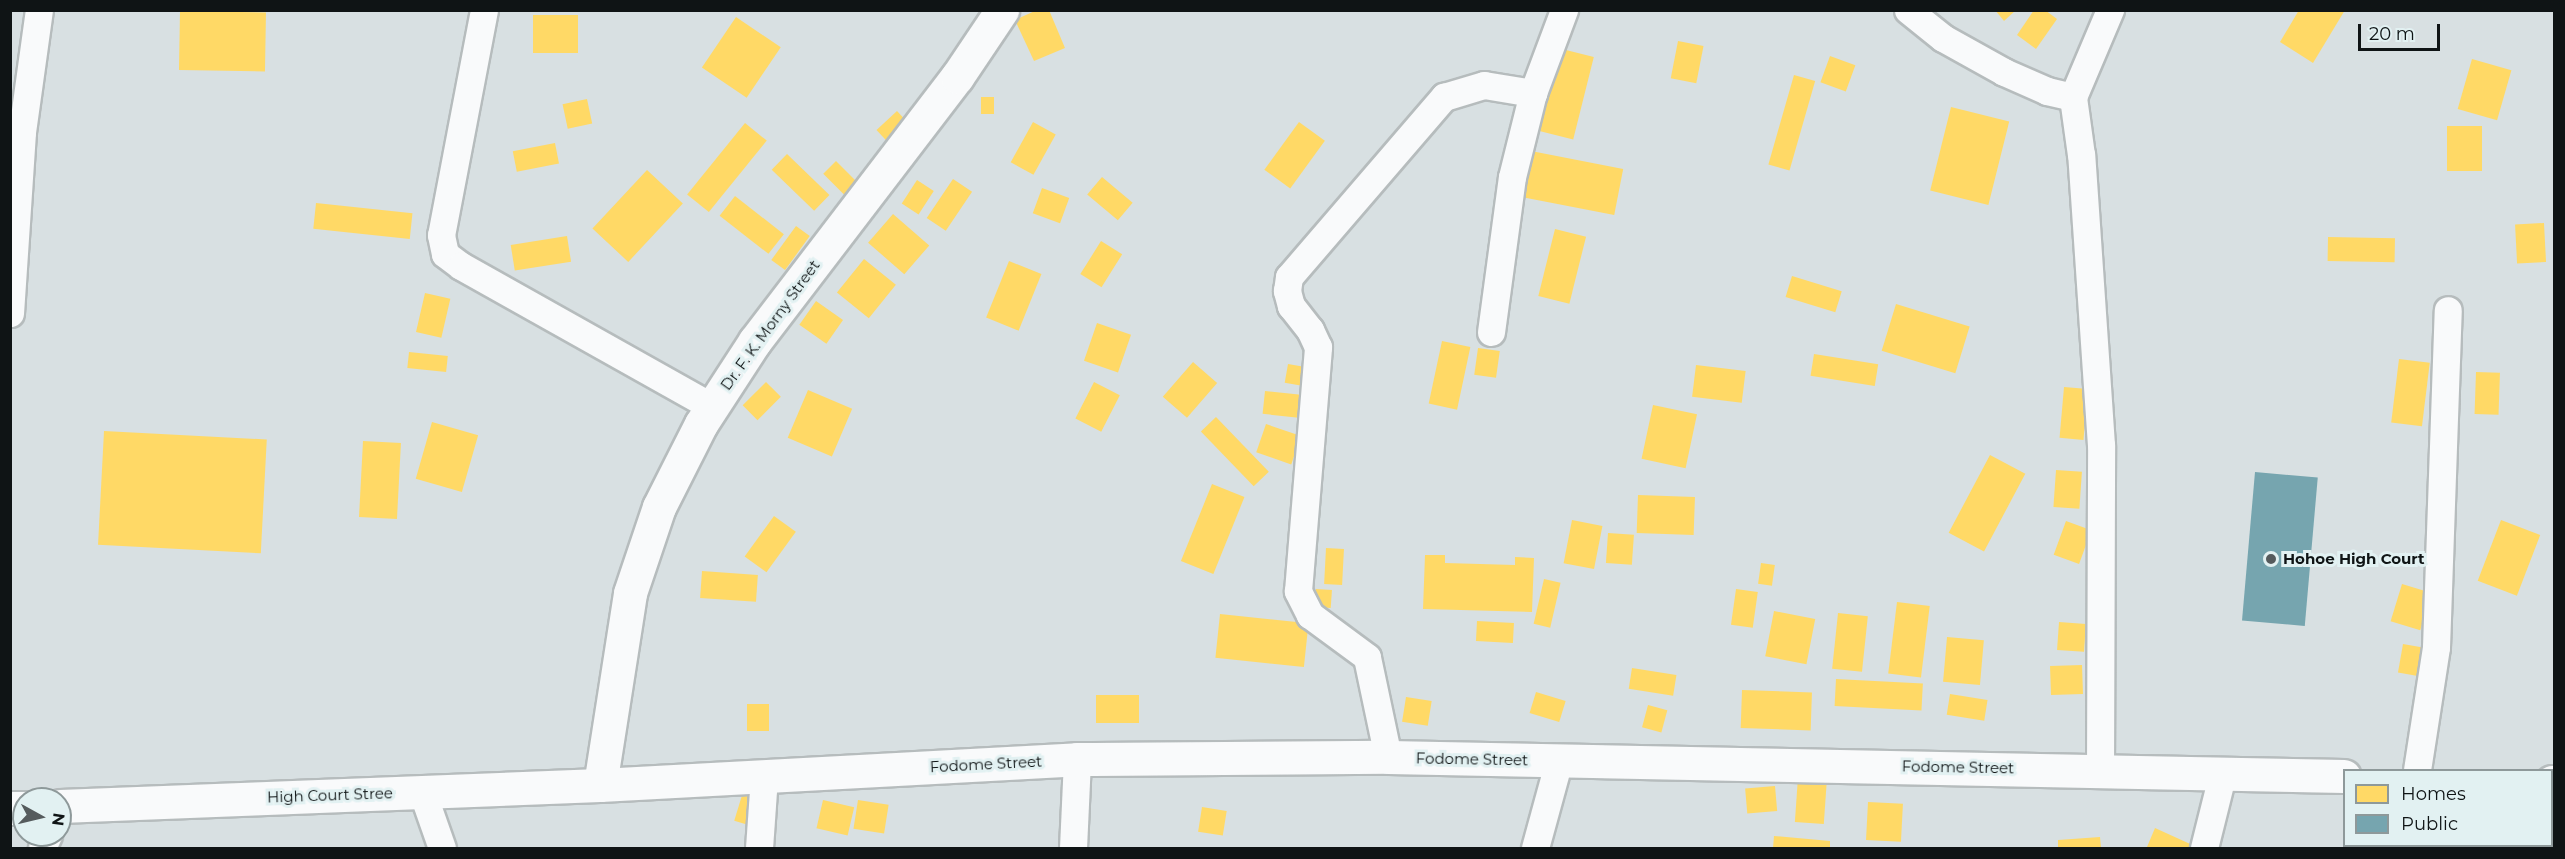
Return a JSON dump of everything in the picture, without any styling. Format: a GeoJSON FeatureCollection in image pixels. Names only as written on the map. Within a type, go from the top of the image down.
{"type":"FeatureCollection","features":[{"type":"Feature","properties":{"kind":"street"},"geometry":{"type":"LineString","coordinates":[[10,313],[22,132],[39,10]]}},
{"type":"Feature","properties":{"kind":"street"},"geometry":{"type":"LineString","coordinates":[[484,10],[441,235],[445,254],[712,407]]}},
{"type":"Feature","properties":{"kind":"street","name":"Dr. F. K. Morny Street"},"geometry":{"type":"LineString","coordinates":[[600,785],[630,593],[659,507],[712,407],[754,341],[957,76],[1002,10]]}},
{"type":"Feature","properties":{"kind":"street"},"geometry":{"type":"LineString","coordinates":[[1491,332],[1512,177],[1533,93],[1564,10]]}},
{"type":"Feature","properties":{"kind":"street"},"geometry":{"type":"LineString","coordinates":[[1908,10],[1943,38],[2004,72],[2047,91],[2073,97]]}},
{"type":"Feature","properties":{"kind":"street"},"geometry":{"type":"LineString","coordinates":[[2100,770],[2101,445],[2081,155],[2073,97],[2110,10]]}},
{"type":"Feature","properties":{"kind":"street"},"geometry":{"type":"LineString","coordinates":[[1388,757],[1367,657],[1310,615],[1298,591],[1318,347],[1310,330],[1291,306],[1287,291],[1288,277],[1444,97],[1484,85],[1533,93]]}},
{"type":"Feature","properties":{"kind":"street"},"geometry":{"type":"LineString","coordinates":[[2417,769],[2436,647],[2448,310]]}},
{"type":"Feature","properties":{"kind":"street","name":"Fodome Street"},"geometry":{"type":"LineString","coordinates":[[600,785],[1077,759],[1388,757],[2343,776]]}},
{"type":"Feature","properties":{"kind":"street"},"geometry":{"type":"LineString","coordinates":[[1073,849],[1077,759]]}},
{"type":"Feature","properties":{"kind":"street"},"geometry":{"type":"LineString","coordinates":[[1535,849],[1558,760]]}},
{"type":"Feature","properties":{"kind":"street"},"geometry":{"type":"LineString","coordinates":[[2204,849],[2223,772]]}},
{"type":"Feature","properties":{"kind":"street"},"geometry":{"type":"LineString","coordinates":[[759,849],[764,777]]}},
{"type":"Feature","properties":{"kind":"street","name":"High Court Stree"},"geometry":{"type":"LineString","coordinates":[[72,806],[600,785]]}},
{"type":"Feature","properties":{"kind":"street"},"geometry":{"type":"LineString","coordinates":[[422,791],[442,849]]}},
{"type":"Feature","properties":{"kind":"building: Homes"},"geometry":{"type":"Polygon","coordinates":[[[1037,10],[1049,10],[1065,48],[1034,61],[1015,20],[1037,10]]]}},
{"type":"Feature","properties":{"kind":"building: Homes"},"geometry":{"type":"Polygon","coordinates":[[[1995,10],[2016,10],[2004,21],[1995,10]]]}},
{"type":"Feature","properties":{"kind":"building: Homes"},"geometry":{"type":"Polygon","coordinates":[[[2034,10],[2045,10],[2057,19],[2036,49],[2017,35],[2034,10]]]}},
{"type":"Feature","properties":{"kind":"building: Homes"},"geometry":{"type":"Polygon","coordinates":[[[2299,10],[2345,10],[2313,63],[2280,42],[2299,10]]]}},
{"type":"Feature","properties":{"kind":"building: Homes"},"geometry":{"type":"Polygon","coordinates":[[[180,11],[266,13],[265,71],[179,70],[180,11]]]}},
{"type":"Feature","properties":{"kind":"building: Homes"},"geometry":{"type":"Polygon","coordinates":[[[533,15],[578,15],[578,53],[533,53],[533,15]]]}},
{"type":"Feature","properties":{"kind":"building: Homes"},"geometry":{"type":"Polygon","coordinates":[[[736,17],[781,47],[747,98],[702,68],[736,17]]]}},
{"type":"Feature","properties":{"kind":"building: Homes"},"geometry":{"type":"Polygon","coordinates":[[[1678,41],[1704,46],[1696,83],[1671,78],[1678,41]]]}},
{"type":"Feature","properties":{"kind":"building: Homes"},"geometry":{"type":"Polygon","coordinates":[[[1554,47],[1594,57],[1573,139],[1533,129],[1554,47]]]}},
{"type":"Feature","properties":{"kind":"building: Homes"},"geometry":{"type":"Polygon","coordinates":[[[1830,56],[1855,65],[1846,92],[1820,82],[1830,56]]]}},
{"type":"Feature","properties":{"kind":"building: Homes"},"geometry":{"type":"Polygon","coordinates":[[[2472,59],[2511,70],[2497,120],[2458,109],[2472,59]]]}},
{"type":"Feature","properties":{"kind":"building: Homes"},"geometry":{"type":"Polygon","coordinates":[[[1794,75],[1815,81],[1790,170],[1768,164],[1794,75]]]}},
{"type":"Feature","properties":{"kind":"building: Homes"},"geometry":{"type":"Polygon","coordinates":[[[981,97],[994,97],[994,114],[981,114],[981,97]]]}},
{"type":"Feature","properties":{"kind":"building: Homes"},"geometry":{"type":"Polygon","coordinates":[[[587,99],[592,123],[568,129],[563,104],[587,99]]]}},
{"type":"Feature","properties":{"kind":"building: Homes"},"geometry":{"type":"Polygon","coordinates":[[[1951,107],[2009,122],[1988,205],[1930,190],[1951,107]]]}},
{"type":"Feature","properties":{"kind":"building: Homes"},"geometry":{"type":"Polygon","coordinates":[[[897,111],[909,124],[889,143],[877,130],[897,111]]]}},
{"type":"Feature","properties":{"kind":"building: Homes"},"geometry":{"type":"Polygon","coordinates":[[[1033,122],[1056,135],[1033,175],[1011,162],[1033,122]]]}},
{"type":"Feature","properties":{"kind":"building: Homes"},"geometry":{"type":"Polygon","coordinates":[[[1299,122],[1325,141],[1290,189],[1264,170],[1299,122]]]}},
{"type":"Feature","properties":{"kind":"building: Homes"},"geometry":{"type":"Polygon","coordinates":[[[745,123],[767,141],[709,212],[687,194],[745,123]]]}},
{"type":"Feature","properties":{"kind":"building: Homes"},"geometry":{"type":"Polygon","coordinates":[[[2447,126],[2482,126],[2482,171],[2447,171],[2447,126]]]}},
{"type":"Feature","properties":{"kind":"building: Homes"},"geometry":{"type":"Polygon","coordinates":[[[555,143],[559,164],[517,172],[513,151],[555,143]]]}},
{"type":"Feature","properties":{"kind":"building: Homes"},"geometry":{"type":"Polygon","coordinates":[[[1526,150],[1623,169],[1614,215],[1517,196],[1526,150]]]}},
{"type":"Feature","properties":{"kind":"building: Homes"},"geometry":{"type":"Polygon","coordinates":[[[787,154],[829,195],[814,211],[772,170],[787,154]]]}},
{"type":"Feature","properties":{"kind":"building: Homes"},"geometry":{"type":"Polygon","coordinates":[[[836,161],[857,182],[844,195],[823,174],[836,161]]]}},
{"type":"Feature","properties":{"kind":"building: Homes"},"geometry":{"type":"Polygon","coordinates":[[[647,170],[683,203],[628,262],[592,229],[647,170]]]}},
{"type":"Feature","properties":{"kind":"building: Homes"},"geometry":{"type":"Polygon","coordinates":[[[1102,177],[1133,203],[1118,220],[1087,195],[1102,177]]]}},
{"type":"Feature","properties":{"kind":"building: Homes"},"geometry":{"type":"Polygon","coordinates":[[[953,179],[972,192],[946,231],[927,218],[953,179]]]}},
{"type":"Feature","properties":{"kind":"building: Homes"},"geometry":{"type":"Polygon","coordinates":[[[917,180],[934,191],[919,214],[902,203],[917,180]]]}},
{"type":"Feature","properties":{"kind":"building: Homes"},"geometry":{"type":"Polygon","coordinates":[[[1042,188],[1069,198],[1060,223],[1033,213],[1042,188]]]}},
{"type":"Feature","properties":{"kind":"building: Homes"},"geometry":{"type":"Polygon","coordinates":[[[735,196],[784,234],[768,254],[720,216],[735,196]]]}},
{"type":"Feature","properties":{"kind":"building: Homes"},"geometry":{"type":"Polygon","coordinates":[[[316,203],[412,213],[410,239],[313,229],[316,203]]]}},
{"type":"Feature","properties":{"kind":"building: Homes"},"geometry":{"type":"Polygon","coordinates":[[[893,214],[929,245],[904,274],[868,243],[893,214]]]}},
{"type":"Feature","properties":{"kind":"building: Homes"},"geometry":{"type":"Polygon","coordinates":[[[2544,223],[2546,262],[2517,263],[2515,225],[2544,223]]]}},
{"type":"Feature","properties":{"kind":"building: Homes"},"geometry":{"type":"Polygon","coordinates":[[[796,226],[810,236],[785,270],[771,260],[796,226]]]}},
{"type":"Feature","properties":{"kind":"building: Homes"},"geometry":{"type":"Polygon","coordinates":[[[1555,229],[1586,237],[1569,304],[1538,296],[1555,229]]]}},
{"type":"Feature","properties":{"kind":"building: Homes"},"geometry":{"type":"Polygon","coordinates":[[[567,236],[571,262],[515,271],[511,245],[567,236]]]}},
{"type":"Feature","properties":{"kind":"building: Homes"},"geometry":{"type":"Polygon","coordinates":[[[2328,237],[2395,238],[2395,262],[2328,261],[2328,237]]]}},
{"type":"Feature","properties":{"kind":"building: Homes"},"geometry":{"type":"Polygon","coordinates":[[[1101,241],[1122,254],[1102,287],[1080,274],[1101,241]]]}},
{"type":"Feature","properties":{"kind":"building: Homes"},"geometry":{"type":"Polygon","coordinates":[[[864,259],[896,285],[869,318],[837,292],[864,259]]]}},
{"type":"Feature","properties":{"kind":"building: Homes"},"geometry":{"type":"Polygon","coordinates":[[[1009,261],[1041,274],[1019,331],[986,318],[1009,261]]]}},
{"type":"Feature","properties":{"kind":"building: Homes"},"geometry":{"type":"Polygon","coordinates":[[[1792,276],[1842,291],[1835,312],[1786,297],[1792,276]]]}},
{"type":"Feature","properties":{"kind":"building: Homes"},"geometry":{"type":"Polygon","coordinates":[[[425,293],[450,299],[441,338],[416,332],[425,293]]]}},
{"type":"Feature","properties":{"kind":"building: Homes"},"geometry":{"type":"Polygon","coordinates":[[[816,301],[843,320],[826,344],[799,325],[816,301]]]}},
{"type":"Feature","properties":{"kind":"building: Homes"},"geometry":{"type":"Polygon","coordinates":[[[1896,304],[1970,327],[1955,373],[1882,351],[1896,304]]]}},
{"type":"Feature","properties":{"kind":"building: Homes"},"geometry":{"type":"Polygon","coordinates":[[[1097,323],[1131,335],[1118,373],[1084,361],[1097,323]]]}},
{"type":"Feature","properties":{"kind":"building: Homes"},"geometry":{"type":"Polygon","coordinates":[[[1442,341],[1470,347],[1457,410],[1429,404],[1442,341]]]}},
{"type":"Feature","properties":{"kind":"building: Homes"},"geometry":{"type":"Polygon","coordinates":[[[1478,348],[1500,351],[1496,378],[1474,375],[1478,348]]]}},
{"type":"Feature","properties":{"kind":"building: Homes"},"geometry":{"type":"Polygon","coordinates":[[[409,352],[448,356],[446,372],[407,368],[409,352]]]}},
{"type":"Feature","properties":{"kind":"building: Homes"},"geometry":{"type":"Polygon","coordinates":[[[1814,354],[1878,364],[1875,386],[1811,376],[1814,354]]]}},
{"type":"Feature","properties":{"kind":"building: Homes"},"geometry":{"type":"Polygon","coordinates":[[[2399,359],[2430,363],[2422,426],[2391,423],[2399,359]]]}},
{"type":"Feature","properties":{"kind":"building: Homes"},"geometry":{"type":"Polygon","coordinates":[[[1193,362],[1217,383],[1187,418],[1163,397],[1193,362]]]}},
{"type":"Feature","properties":{"kind":"building: Homes"},"geometry":{"type":"Polygon","coordinates":[[[1288,364],[1310,368],[1306,387],[1285,383],[1288,364]]]}},
{"type":"Feature","properties":{"kind":"building: Homes"},"geometry":{"type":"Polygon","coordinates":[[[1696,365],[1746,371],[1742,403],[1692,397],[1696,365]]]}},
{"type":"Feature","properties":{"kind":"building: Homes"},"geometry":{"type":"Polygon","coordinates":[[[2476,372],[2500,373],[2499,415],[2475,414],[2476,372]]]}},
{"type":"Feature","properties":{"kind":"building: Homes"},"geometry":{"type":"Polygon","coordinates":[[[766,382],[781,397],[758,420],[743,405],[766,382]]]}},
{"type":"Feature","properties":{"kind":"building: Homes"},"geometry":{"type":"Polygon","coordinates":[[[1094,382],[1120,395],[1101,432],[1075,419],[1094,382]]]}},
{"type":"Feature","properties":{"kind":"building: Homes"},"geometry":{"type":"Polygon","coordinates":[[[2064,387],[2088,389],[2083,440],[2060,438],[2064,387]]]}},
{"type":"Feature","properties":{"kind":"building: Homes"},"geometry":{"type":"Polygon","coordinates":[[[808,390],[852,409],[832,457],[788,438],[808,390]]]}},
{"type":"Feature","properties":{"kind":"building: Homes"},"geometry":{"type":"Polygon","coordinates":[[[1265,391],[1306,395],[1303,418],[1263,414],[1265,391]]]}},
{"type":"Feature","properties":{"kind":"building: Homes"},"geometry":{"type":"Polygon","coordinates":[[[1653,405],[1697,414],[1686,468],[1642,459],[1653,405]]]}},
{"type":"Feature","properties":{"kind":"building: Homes"},"geometry":{"type":"Polygon","coordinates":[[[1216,417],[1269,472],[1254,486],[1201,432],[1216,417]]]}},
{"type":"Feature","properties":{"kind":"building: Homes"},"geometry":{"type":"Polygon","coordinates":[[[432,422],[478,435],[462,492],[416,479],[432,422]]]}},
{"type":"Feature","properties":{"kind":"building: Homes"},"geometry":{"type":"Polygon","coordinates":[[[1266,424],[1301,436],[1291,464],[1256,452],[1266,424]]]}},
{"type":"Feature","properties":{"kind":"building: Homes"},"geometry":{"type":"Polygon","coordinates":[[[104,431],[267,440],[261,553],[98,545],[104,431]]]}},
{"type":"Feature","properties":{"kind":"building: Homes"},"geometry":{"type":"Polygon","coordinates":[[[363,441],[401,443],[397,519],[359,517],[363,441]]]}},
{"type":"Feature","properties":{"kind":"building: Homes"},"geometry":{"type":"Polygon","coordinates":[[[1990,455],[2025,474],[1984,551],[1949,533],[1990,455]]]}},
{"type":"Feature","properties":{"kind":"building: Homes"},"geometry":{"type":"Polygon","coordinates":[[[2056,470],[2082,472],[2079,509],[2053,507],[2056,470]]]}},
{"type":"Feature","properties":{"kind":"building: Homes"},"geometry":{"type":"Polygon","coordinates":[[[1212,484],[1244,497],[1213,574],[1181,561],[1212,484]]]}},
{"type":"Feature","properties":{"kind":"building: Homes"},"geometry":{"type":"Polygon","coordinates":[[[1638,495],[1695,497],[1694,535],[1637,533],[1638,495]]]}},
{"type":"Feature","properties":{"kind":"building: Homes"},"geometry":{"type":"Polygon","coordinates":[[[774,516],[796,532],[766,572],[745,556],[774,516]]]}},
{"type":"Feature","properties":{"kind":"building: Homes"},"geometry":{"type":"Polygon","coordinates":[[[1572,520],[1602,526],[1594,569],[1564,563],[1572,520]]]}},
{"type":"Feature","properties":{"kind":"building: Homes"},"geometry":{"type":"Polygon","coordinates":[[[2501,520],[2540,535],[2517,596],[2478,581],[2501,520]]]}},
{"type":"Feature","properties":{"kind":"building: Homes"},"geometry":{"type":"Polygon","coordinates":[[[2066,521],[2091,530],[2079,564],[2054,555],[2066,521]]]}},
{"type":"Feature","properties":{"kind":"building: Homes"},"geometry":{"type":"Polygon","coordinates":[[[1608,533],[1634,535],[1632,565],[1606,563],[1608,533]]]}},
{"type":"Feature","properties":{"kind":"building: Homes"},"geometry":{"type":"Polygon","coordinates":[[[1326,548],[1344,549],[1342,585],[1324,584],[1326,548]]]}},
{"type":"Feature","properties":{"kind":"building: Homes"},"geometry":{"type":"Polygon","coordinates":[[[1425,555],[1445,555],[1445,563],[1515,565],[1515,557],[1534,558],[1532,612],[1423,609],[1425,555]]]}},
{"type":"Feature","properties":{"kind":"building: Homes"},"geometry":{"type":"Polygon","coordinates":[[[1761,563],[1775,565],[1772,586],[1758,584],[1761,563]]]}},
{"type":"Feature","properties":{"kind":"building: Homes"},"geometry":{"type":"Polygon","coordinates":[[[702,571],[758,575],[756,602],[700,598],[702,571]]]}},
{"type":"Feature","properties":{"kind":"building: Homes"},"geometry":{"type":"Polygon","coordinates":[[[1544,579],[1561,583],[1550,628],[1534,624],[1544,579]]]}},
{"type":"Feature","properties":{"kind":"building: Homes"},"geometry":{"type":"Polygon","coordinates":[[[2402,584],[2432,593],[2420,630],[2391,621],[2402,584]]]}},
{"type":"Feature","properties":{"kind":"building: Homes"},"geometry":{"type":"Polygon","coordinates":[[[1316,589],[1332,590],[1331,608],[1315,607],[1316,589]]]}},
{"type":"Feature","properties":{"kind":"building: Homes"},"geometry":{"type":"Polygon","coordinates":[[[1736,589],[1758,592],[1753,628],[1731,625],[1736,589]]]}},
{"type":"Feature","properties":{"kind":"building: Homes"},"geometry":{"type":"Polygon","coordinates":[[[1897,602],[1930,606],[1921,677],[1888,673],[1897,602]]]}},
{"type":"Feature","properties":{"kind":"building: Homes"},"geometry":{"type":"Polygon","coordinates":[[[1774,611],[1815,619],[1806,664],[1765,656],[1774,611]]]}},
{"type":"Feature","properties":{"kind":"building: Homes"},"geometry":{"type":"Polygon","coordinates":[[[1838,613],[1868,616],[1862,672],[1832,669],[1838,613]]]}},
{"type":"Feature","properties":{"kind":"building: Homes"},"geometry":{"type":"Polygon","coordinates":[[[1220,614],[1309,623],[1304,667],[1215,658],[1220,614]]]}},
{"type":"Feature","properties":{"kind":"building: Homes"},"geometry":{"type":"Polygon","coordinates":[[[1477,621],[1514,623],[1513,643],[1476,641],[1477,621]]]}},
{"type":"Feature","properties":{"kind":"building: Homes"},"geometry":{"type":"Polygon","coordinates":[[[2059,622],[2086,624],[2084,652],[2057,650],[2059,622]]]}},
{"type":"Feature","properties":{"kind":"building: Homes"},"geometry":{"type":"Polygon","coordinates":[[[1947,637],[1984,640],[1980,685],[1943,682],[1947,637]]]}},
{"type":"Feature","properties":{"kind":"building: Homes"},"geometry":{"type":"Polygon","coordinates":[[[2403,644],[2426,648],[2421,677],[2398,673],[2403,644]]]}},
{"type":"Feature","properties":{"kind":"building: Homes"},"geometry":{"type":"Polygon","coordinates":[[[2082,665],[2083,694],[2051,695],[2050,666],[2082,665]]]}},
{"type":"Feature","properties":{"kind":"building: Homes"},"geometry":{"type":"Polygon","coordinates":[[[1632,668],[1676,675],[1673,696],[1629,689],[1632,668]]]}},
{"type":"Feature","properties":{"kind":"building: Homes"},"geometry":{"type":"Polygon","coordinates":[[[1836,679],[1923,684],[1921,711],[1835,706],[1836,679]]]}},
{"type":"Feature","properties":{"kind":"building: Homes"},"geometry":{"type":"Polygon","coordinates":[[[1742,690],[1812,692],[1811,730],[1741,728],[1742,690]]]}},
{"type":"Feature","properties":{"kind":"building: Homes"},"geometry":{"type":"Polygon","coordinates":[[[1536,692],[1566,701],[1559,722],[1530,713],[1536,692]]]}},
{"type":"Feature","properties":{"kind":"building: Homes"},"geometry":{"type":"Polygon","coordinates":[[[1950,694],[1988,700],[1984,721],[1947,715],[1950,694]]]}},
{"type":"Feature","properties":{"kind":"building: Homes"},"geometry":{"type":"Polygon","coordinates":[[[1096,695],[1139,695],[1139,723],[1096,723],[1096,695]]]}},
{"type":"Feature","properties":{"kind":"building: Homes"},"geometry":{"type":"Polygon","coordinates":[[[1406,697],[1432,701],[1428,726],[1402,722],[1406,697]]]}},
{"type":"Feature","properties":{"kind":"building: Homes"},"geometry":{"type":"Polygon","coordinates":[[[747,704],[769,704],[769,731],[747,731],[747,704]]]}},
{"type":"Feature","properties":{"kind":"building: Homes"},"geometry":{"type":"Polygon","coordinates":[[[1648,705],[1667,710],[1661,732],[1642,727],[1648,705]]]}},
{"type":"Feature","properties":{"kind":"building: Homes"},"geometry":{"type":"Polygon","coordinates":[[[1798,777],[1827,779],[1824,824],[1795,822],[1798,777]]]}},
{"type":"Feature","properties":{"kind":"building: Homes"},"geometry":{"type":"Polygon","coordinates":[[[1775,786],[1777,811],[1747,814],[1745,789],[1775,786]]]}},
{"type":"Feature","properties":{"kind":"building: Homes"},"geometry":{"type":"Polygon","coordinates":[[[743,792],[756,796],[748,825],[734,821],[743,792]]]}},
{"type":"Feature","properties":{"kind":"building: Homes"},"geometry":{"type":"Polygon","coordinates":[[[823,800],[854,807],[848,835],[816,828],[823,800]]]}},
{"type":"Feature","properties":{"kind":"building: Homes"},"geometry":{"type":"Polygon","coordinates":[[[858,800],[889,805],[884,833],[853,829],[858,800]]]}},
{"type":"Feature","properties":{"kind":"building: Homes"},"geometry":{"type":"Polygon","coordinates":[[[1868,802],[1903,804],[1901,842],[1866,840],[1868,802]]]}},
{"type":"Feature","properties":{"kind":"building: Homes"},"geometry":{"type":"Polygon","coordinates":[[[1202,807],[1227,811],[1223,836],[1198,832],[1202,807]]]}},
{"type":"Feature","properties":{"kind":"building: Homes"},"geometry":{"type":"Polygon","coordinates":[[[2155,828],[2199,848],[2147,847],[2155,828]]]}},
{"type":"Feature","properties":{"kind":"building: Homes"},"geometry":{"type":"Polygon","coordinates":[[[1774,836],[1830,841],[1830,848],[1773,848],[1774,836]]]}},
{"type":"Feature","properties":{"kind":"building: Homes"},"geometry":{"type":"Polygon","coordinates":[[[2100,837],[2101,848],[2058,848],[2058,840],[2100,837]]]}},
{"type":"Feature","properties":{"kind":"building: Public"},"geometry":{"type":"Polygon","coordinates":[[[2255,472],[2318,477],[2305,626],[2242,620],[2255,472]]]}},
{"type":"Feature","properties":{"kind":"place","name":"Hohoe High Court"},"geometry":{"type":"Point","coordinates":[2271,559]}}]}
